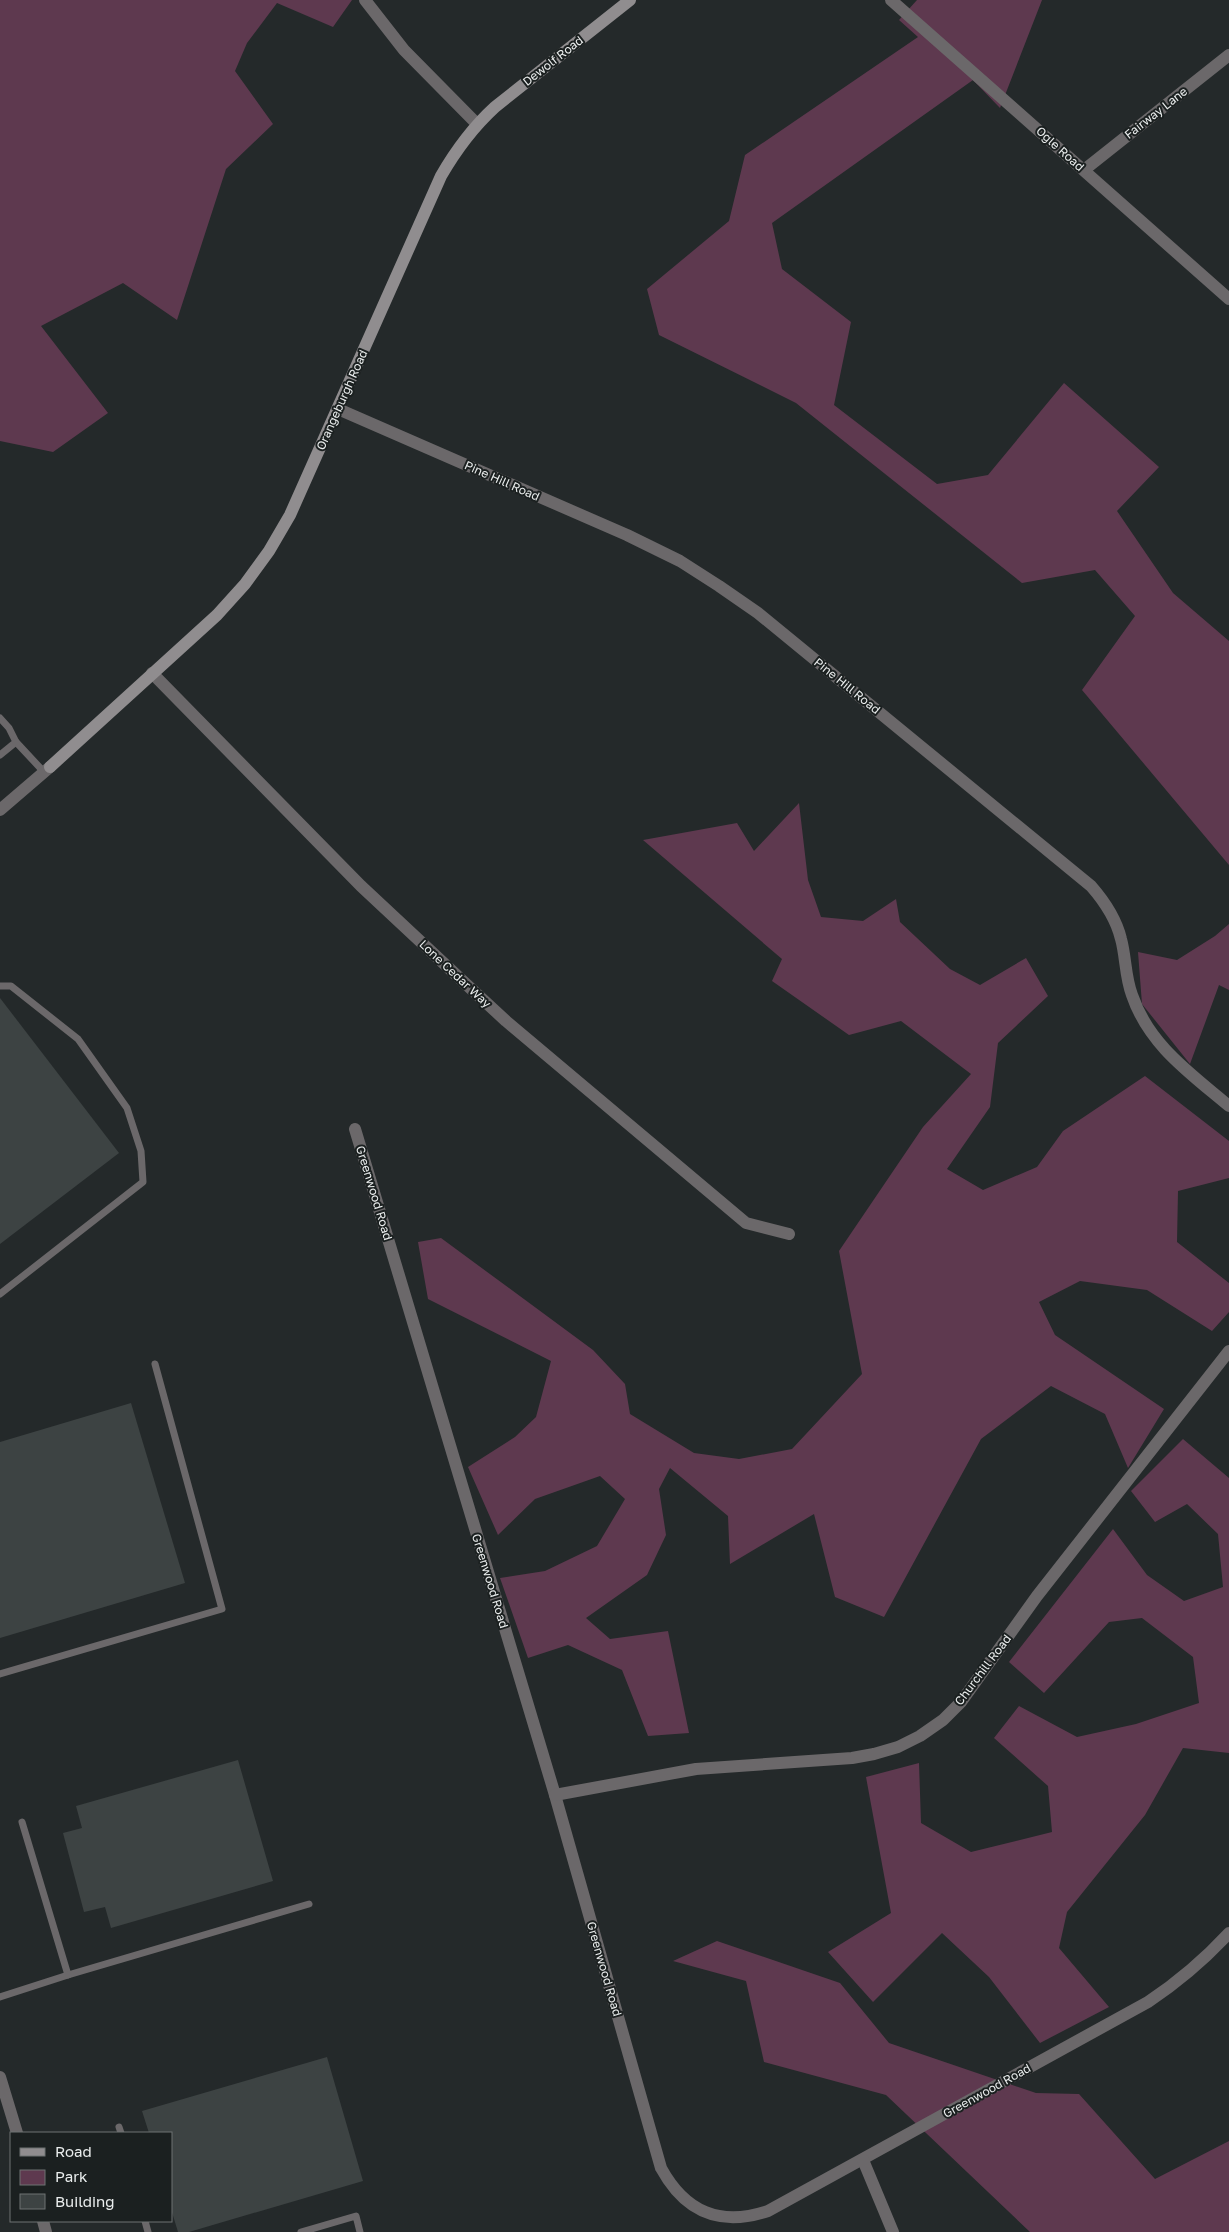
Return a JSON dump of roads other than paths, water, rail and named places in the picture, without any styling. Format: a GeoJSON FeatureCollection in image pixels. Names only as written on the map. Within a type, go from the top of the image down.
{"type":"FeatureCollection","features":[{"type":"Feature","properties":{"kind":"main road","name":"Dewolf Road"},"geometry":{"type":"LineString","coordinates":[[477,124],[494,107],[630,0]]}},
{"type":"Feature","properties":{"kind":"main road","name":"Orangeburgh Road"},"geometry":{"type":"LineString","coordinates":[[47,769],[217,615],[245,584],[270,551],[290,515],[441,176],[457,148],[477,124]]}},
{"type":"Feature","properties":{"kind":"street"},"geometry":{"type":"LineString","coordinates":[[365,0],[404,50],[477,124]]}},
{"type":"Feature","properties":{"kind":"street","name":"Ogle Road"},"geometry":{"type":"LineString","coordinates":[[892,0],[1229,299]]}},
{"type":"Feature","properties":{"kind":"street","name":"Fairway Lane"},"geometry":{"type":"LineString","coordinates":[[1084,170],[1229,55]]}},
{"type":"Feature","properties":{"kind":"street","name":"Pine Hill Road"},"geometry":{"type":"LineString","coordinates":[[338,408],[627,534],[680,561],[758,613],[1091,886],[1104,901],[1114,918],[1121,939],[1132,994],[1143,1020],[1156,1041],[1173,1059],[1229,1106]]}},
{"type":"Feature","properties":{"kind":"street","name":"Lone Cedar Way"},"geometry":{"type":"LineString","coordinates":[[152,673],[361,886],[506,1022],[746,1223],[789,1234]]}},
{"type":"Feature","properties":{"kind":"street"},"geometry":{"type":"LineString","coordinates":[[0,810],[47,769]]}},
{"type":"Feature","properties":{"kind":"street","name":"Greenwood Road"},"geometry":{"type":"LineString","coordinates":[[355,1129],[554,1795],[661,2168],[670,2185],[682,2198],[697,2209],[714,2216],[734,2218],[752,2216],[768,2211],[1148,2002],[1178,1982],[1229,1933]]}},
{"type":"Feature","properties":{"kind":"street","name":"Churchill Road"},"geometry":{"type":"LineString","coordinates":[[554,1795],[696,1769],[866,1755],[898,1747],[920,1736],[943,1720],[961,1702],[1037,1596],[1229,1351]]}},
{"type":"Feature","properties":{"kind":"street"},"geometry":{"type":"LineString","coordinates":[[0,2077],[17,2132]]}},
{"type":"Feature","properties":{"kind":"street"},"geometry":{"type":"LineString","coordinates":[[863,2160],[893,2232]]}},
{"type":"Feature","properties":{"kind":"lane"},"geometry":{"type":"LineString","coordinates":[[0,718],[16,742],[47,769]]}},
{"type":"Feature","properties":{"kind":"lane"},"geometry":{"type":"LineString","coordinates":[[0,755],[16,742]]}},
{"type":"Feature","properties":{"kind":"lane"},"geometry":{"type":"LineString","coordinates":[[0,986],[11,986],[78,1039],[127,1108],[141,1151],[142,1182],[0,1294]]}},
{"type":"Feature","properties":{"kind":"lane"},"geometry":{"type":"LineString","coordinates":[[0,1674],[222,1609],[154,1364]]}},
{"type":"Feature","properties":{"kind":"lane"},"geometry":{"type":"LineString","coordinates":[[22,1822],[68,1975]]}},
{"type":"Feature","properties":{"kind":"lane"},"geometry":{"type":"LineString","coordinates":[[0,1997],[309,1904]]}},
{"type":"Feature","properties":{"kind":"lane"},"geometry":{"type":"LineString","coordinates":[[301,2232],[356,2216],[360,2232]]}}]}
